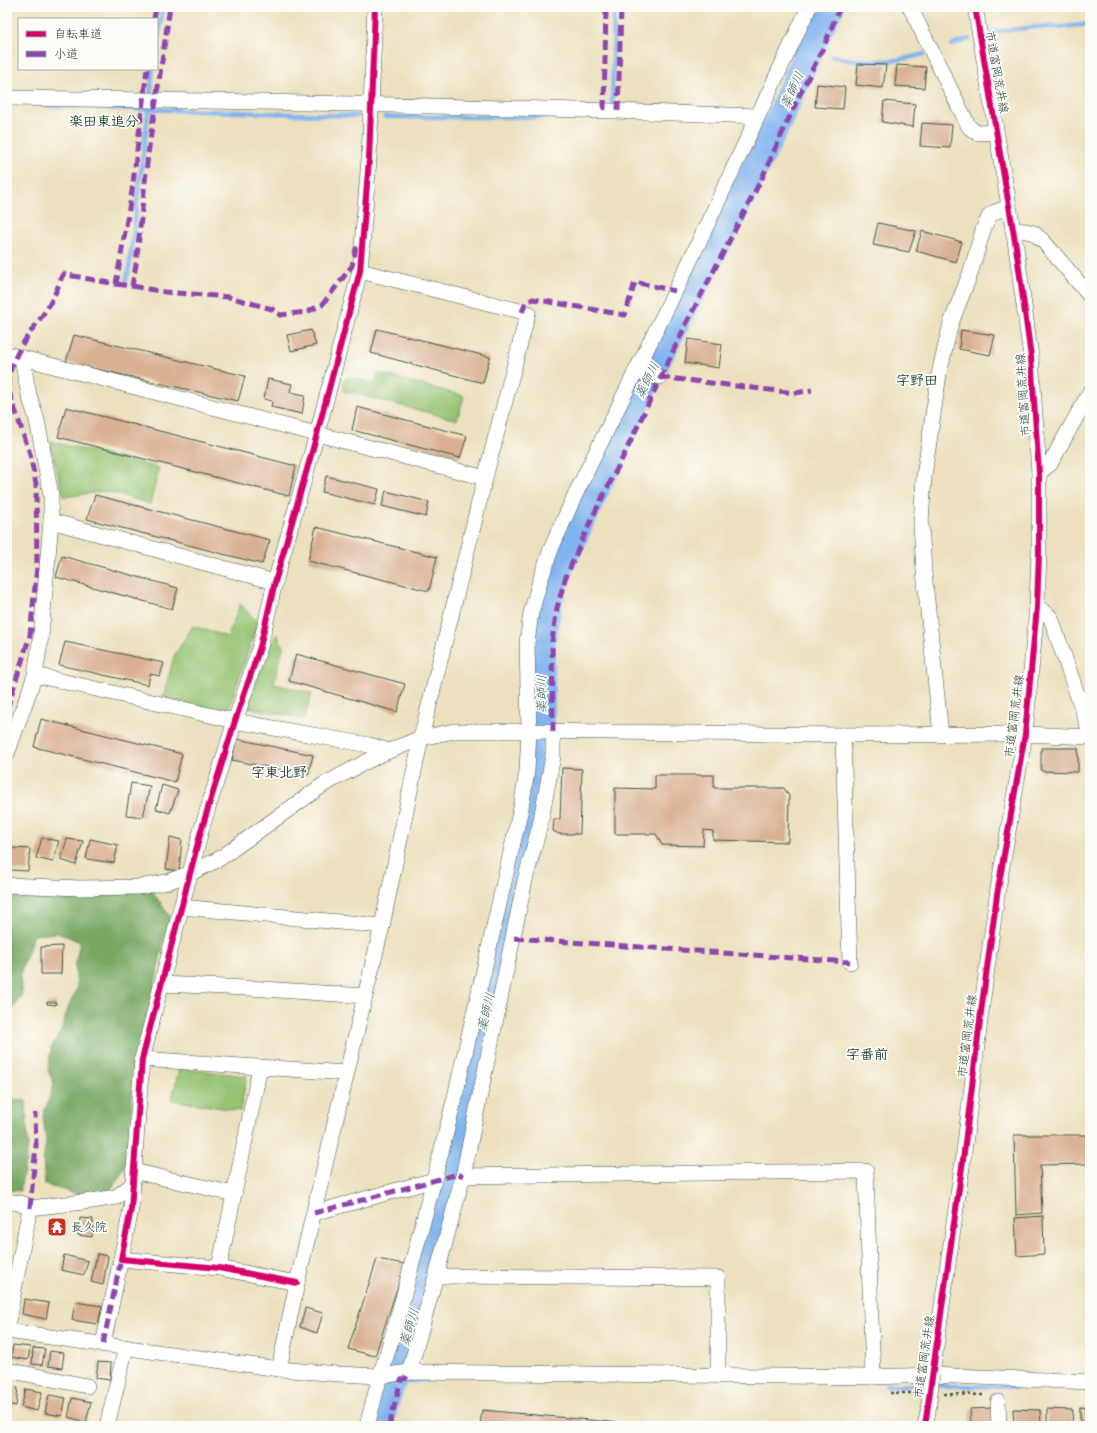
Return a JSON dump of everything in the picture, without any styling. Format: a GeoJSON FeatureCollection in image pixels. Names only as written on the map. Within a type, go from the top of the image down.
{"type":"FeatureCollection","features":[{"type":"Feature","properties":{"kind":"street"},"geometry":{"type":"LineString","coordinates":[[103,1344],[130,1209],[142,1059],[201,831],[235,721],[260,647],[275,582],[317,434],[360,271],[369,159],[375,7]]}},
{"type":"Feature","properties":{"kind":"street"},"geometry":{"type":"LineString","coordinates":[[367,1426],[434,1180],[492,936],[523,796],[527,771],[529,731],[528,643],[531,613],[540,581],[551,549],[575,494],[689,263],[809,7]]}},
{"type":"Feature","properties":{"kind":"street"},"geometry":{"type":"LineString","coordinates":[[910,7],[969,127],[977,133],[996,132]]}},
{"type":"Feature","properties":{"kind":"street","name":"市道富岡荒井線"},"geometry":{"type":"LineString","coordinates":[[927,1419],[963,1160],[997,895],[1025,734],[1037,607],[1039,552],[1039,473],[1032,357],[1013,230],[975,7]]}},
{"type":"Feature","properties":{"kind":"street"},"geometry":{"type":"LineString","coordinates":[[7,98],[150,99],[371,104],[612,110],[758,116]]}},
{"type":"Feature","properties":{"kind":"street"},"geometry":{"type":"LineString","coordinates":[[941,735],[924,572],[921,524],[924,476],[939,374],[951,323],[970,274],[984,227],[990,215],[1009,207]]}},
{"type":"Feature","properties":{"kind":"street"},"geometry":{"type":"LineString","coordinates":[[1013,230],[1026,230],[1034,233],[1044,242],[1090,296]]}},
{"type":"Feature","properties":{"kind":"street"},"geometry":{"type":"LineString","coordinates":[[279,1369],[297,1283],[382,926],[421,738],[485,478],[528,313],[360,271]]}},
{"type":"Feature","properties":{"kind":"street"},"geometry":{"type":"LineString","coordinates":[[7,354],[485,478]]}},
{"type":"Feature","properties":{"kind":"street"},"geometry":{"type":"LineString","coordinates":[[7,754],[35,675],[41,636],[51,521],[51,495],[37,420],[29,395],[22,358]]}},
{"type":"Feature","properties":{"kind":"street"},"geometry":{"type":"LineString","coordinates":[[635,372],[660,377]]}},
{"type":"Feature","properties":{"kind":"street"},"geometry":{"type":"LineString","coordinates":[[1039,473],[1050,464],[1090,392]]}},
{"type":"Feature","properties":{"kind":"street"},"geometry":{"type":"LineString","coordinates":[[51,521],[275,582]]}},
{"type":"Feature","properties":{"kind":"street"},"geometry":{"type":"LineString","coordinates":[[1037,607],[1051,618],[1090,732]]}},
{"type":"Feature","properties":{"kind":"street"},"geometry":{"type":"LineString","coordinates":[[35,675],[235,721],[389,751]]}},
{"type":"Feature","properties":{"kind":"street"},"geometry":{"type":"LineString","coordinates":[[7,885],[80,888],[138,887],[167,882],[191,873],[219,859],[323,786],[389,751],[421,738],[454,731],[843,735],[1025,734],[1090,737]]}},
{"type":"Feature","properties":{"kind":"street"},"geometry":{"type":"LineString","coordinates":[[409,1372],[462,1177],[514,938],[525,880],[540,825],[549,782],[553,732]]}},
{"type":"Feature","properties":{"kind":"street"},"geometry":{"type":"LineString","coordinates":[[843,735],[850,962]]}},
{"type":"Feature","properties":{"kind":"street"},"geometry":{"type":"LineString","coordinates":[[181,907],[382,926]]}},
{"type":"Feature","properties":{"kind":"street"},"geometry":{"type":"LineString","coordinates":[[492,936],[514,938]]}},
{"type":"Feature","properties":{"kind":"street"},"geometry":{"type":"LineString","coordinates":[[162,984],[365,996]]}},
{"type":"Feature","properties":{"kind":"street"},"geometry":{"type":"LineString","coordinates":[[142,1059],[346,1073]]}},
{"type":"Feature","properties":{"kind":"street"},"geometry":{"type":"LineString","coordinates":[[219,1268],[260,1067]]}},
{"type":"Feature","properties":{"kind":"street"},"geometry":{"type":"LineString","coordinates":[[462,1177],[866,1171],[872,1377]]}},
{"type":"Feature","properties":{"kind":"street"},"geometry":{"type":"LineString","coordinates":[[133,1178],[234,1194]]}},
{"type":"Feature","properties":{"kind":"street"},"geometry":{"type":"LineString","coordinates":[[7,1201],[24,1204],[30,1208],[116,1197],[133,1178]]}},
{"type":"Feature","properties":{"kind":"street"},"geometry":{"type":"LineString","coordinates":[[314,1213],[434,1180]]}},
{"type":"Feature","properties":{"kind":"street"},"geometry":{"type":"LineString","coordinates":[[7,1326],[30,1208]]}},
{"type":"Feature","properties":{"kind":"street"},"geometry":{"type":"LineString","coordinates":[[121,1259],[219,1268],[297,1283]]}},
{"type":"Feature","properties":{"kind":"street"},"geometry":{"type":"LineString","coordinates":[[436,1276],[718,1278],[718,1375]]}},
{"type":"Feature","properties":{"kind":"street"},"geometry":{"type":"LineString","coordinates":[[7,1331],[279,1369],[380,1376],[409,1372],[872,1377],[932,1375],[1090,1382]]}},
{"type":"Feature","properties":{"kind":"street"},"geometry":{"type":"LineString","coordinates":[[107,1426],[126,1347]]}},
{"type":"Feature","properties":{"kind":"street"},"geometry":{"type":"LineString","coordinates":[[7,1370],[87,1386]]}},
{"type":"Feature","properties":{"kind":"street"},"geometry":{"type":"LineString","coordinates":[[998,1402],[999,1426]]}},
{"type":"Feature","properties":{"kind":"green space"},"geometry":{"type":"Polygon","coordinates":[[[378,373],[464,396],[457,420],[344,391],[343,381],[349,377],[376,384],[378,373]]]}},
{"type":"Feature","properties":{"kind":"green space"},"geometry":{"type":"Polygon","coordinates":[[[49,441],[159,468],[150,504],[106,491],[64,497],[49,441]]]}},
{"type":"Feature","properties":{"kind":"green space"},"geometry":{"type":"Polygon","coordinates":[[[240,604],[258,622],[227,714],[163,698],[174,656],[193,626],[228,637],[240,604]]]}},
{"type":"Feature","properties":{"kind":"green space"},"geometry":{"type":"Polygon","coordinates":[[[277,634],[283,647],[274,684],[312,693],[304,719],[248,707],[265,653],[277,634]]]}},
{"type":"Feature","properties":{"kind":"green space"},"geometry":{"type":"Polygon","coordinates":[[[152,891],[171,918],[164,940],[133,1075],[129,1161],[108,1194],[81,1195],[45,1185],[43,1161],[46,1142],[43,1116],[54,1084],[48,1070],[51,1048],[60,1033],[77,988],[75,964],[80,942],[59,933],[34,935],[20,974],[22,995],[7,1017],[7,892],[92,895],[152,891]]]}},
{"type":"Feature","properties":{"kind":"green space"},"geometry":{"type":"Polygon","coordinates":[[[7,1050],[10,1067],[8,1098],[26,1101],[28,1147],[20,1191],[7,1190],[7,1050]]]}},
{"type":"Feature","properties":{"kind":"green space"},"geometry":{"type":"Polygon","coordinates":[[[179,1068],[247,1076],[240,1111],[172,1100],[179,1068]]]}},
{"type":"Feature","properties":{"kind":"building"},"geometry":{"type":"Polygon","coordinates":[[[858,64],[886,65],[883,88],[856,85],[858,64]]]}},
{"type":"Feature","properties":{"kind":"building"},"geometry":{"type":"Polygon","coordinates":[[[897,65],[926,67],[924,88],[895,86],[897,65]]]}},
{"type":"Feature","properties":{"kind":"building"},"geometry":{"type":"Polygon","coordinates":[[[817,84],[845,87],[843,109],[815,107],[817,84]]]}},
{"type":"Feature","properties":{"kind":"building"},"geometry":{"type":"Polygon","coordinates":[[[884,101],[915,104],[913,127],[882,122],[884,101]]]}},
{"type":"Feature","properties":{"kind":"building"},"geometry":{"type":"Polygon","coordinates":[[[922,123],[952,125],[950,148],[920,146],[922,123]]]}},
{"type":"Feature","properties":{"kind":"building"},"geometry":{"type":"Polygon","coordinates":[[[878,223],[916,231],[909,252],[873,245],[878,223]]]}},
{"type":"Feature","properties":{"kind":"building"},"geometry":{"type":"Polygon","coordinates":[[[922,231],[962,242],[956,262],[916,251],[922,231]]]}},
{"type":"Feature","properties":{"kind":"building"},"geometry":{"type":"Polygon","coordinates":[[[377,329],[490,357],[483,383],[371,353],[377,329]]]}},
{"type":"Feature","properties":{"kind":"building"},"geometry":{"type":"Polygon","coordinates":[[[311,330],[316,345],[291,351],[287,335],[311,330]]]}},
{"type":"Feature","properties":{"kind":"building"},"geometry":{"type":"Polygon","coordinates":[[[961,330],[995,335],[990,355],[959,349],[961,330]]]}},
{"type":"Feature","properties":{"kind":"building"},"geometry":{"type":"Polygon","coordinates":[[[74,335],[245,376],[238,401],[66,362],[74,335]]]}},
{"type":"Feature","properties":{"kind":"building"},"geometry":{"type":"Polygon","coordinates":[[[688,339],[722,344],[719,368],[685,363],[688,339]]]}},
{"type":"Feature","properties":{"kind":"building"},"geometry":{"type":"Polygon","coordinates":[[[268,379],[292,384],[290,392],[305,395],[302,414],[271,407],[272,401],[264,399],[268,379]]]}},
{"type":"Feature","properties":{"kind":"building"},"geometry":{"type":"Polygon","coordinates":[[[66,407],[296,466],[289,496],[58,437],[66,407]]]}},
{"type":"Feature","properties":{"kind":"building"},"geometry":{"type":"Polygon","coordinates":[[[357,407],[467,436],[460,458],[352,430],[357,407]]]}},
{"type":"Feature","properties":{"kind":"building"},"geometry":{"type":"Polygon","coordinates":[[[326,476],[379,489],[375,505],[322,492],[326,476]]]}},
{"type":"Feature","properties":{"kind":"building"},"geometry":{"type":"Polygon","coordinates":[[[386,491],[429,502],[426,517],[382,506],[386,491]]]}},
{"type":"Feature","properties":{"kind":"building"},"geometry":{"type":"Polygon","coordinates":[[[95,495],[270,540],[262,564],[87,519],[95,495]]]}},
{"type":"Feature","properties":{"kind":"building"},"geometry":{"type":"Polygon","coordinates":[[[316,527],[437,557],[429,591],[308,561],[316,527]]]}},
{"type":"Feature","properties":{"kind":"building"},"geometry":{"type":"Polygon","coordinates":[[[62,556],[178,588],[172,609],[56,577],[62,556]]]}},
{"type":"Feature","properties":{"kind":"building"},"geometry":{"type":"Polygon","coordinates":[[[65,642],[164,663],[160,676],[150,674],[148,685],[59,665],[65,642]]]}},
{"type":"Feature","properties":{"kind":"building"},"geometry":{"type":"Polygon","coordinates":[[[296,654],[405,684],[397,712],[289,681],[296,654]]]}},
{"type":"Feature","properties":{"kind":"building"},"geometry":{"type":"Polygon","coordinates":[[[41,719],[182,754],[175,782],[34,747],[41,719]]]}},
{"type":"Feature","properties":{"kind":"building"},"geometry":{"type":"Polygon","coordinates":[[[237,739],[313,755],[308,775],[232,760],[237,739]]]}},
{"type":"Feature","properties":{"kind":"building"},"geometry":{"type":"Polygon","coordinates":[[[1041,748],[1078,748],[1078,772],[1041,771],[1041,748]]]}},
{"type":"Feature","properties":{"kind":"building"},"geometry":{"type":"Polygon","coordinates":[[[562,768],[582,769],[580,834],[559,834],[553,831],[554,819],[560,819],[562,768]]]}},
{"type":"Feature","properties":{"kind":"building"},"geometry":{"type":"Polygon","coordinates":[[[655,775],[714,775],[714,788],[784,788],[789,796],[788,842],[713,840],[713,831],[704,830],[703,846],[662,845],[656,834],[615,834],[615,788],[655,789],[655,775]]]}},
{"type":"Feature","properties":{"kind":"building"},"geometry":{"type":"Polygon","coordinates":[[[131,783],[150,786],[143,817],[126,815],[131,783]]]}},
{"type":"Feature","properties":{"kind":"building"},"geometry":{"type":"Polygon","coordinates":[[[162,785],[178,790],[170,813],[156,809],[162,785]]]}},
{"type":"Feature","properties":{"kind":"building"},"geometry":{"type":"Polygon","coordinates":[[[170,837],[182,840],[179,871],[166,869],[170,837]]]}},
{"type":"Feature","properties":{"kind":"building"},"geometry":{"type":"Polygon","coordinates":[[[42,838],[59,841],[53,862],[36,858],[42,838]]]}},
{"type":"Feature","properties":{"kind":"building"},"geometry":{"type":"Polygon","coordinates":[[[67,839],[83,841],[76,865],[61,860],[67,839]]]}},
{"type":"Feature","properties":{"kind":"building"},"geometry":{"type":"Polygon","coordinates":[[[90,839],[118,845],[114,863],[86,859],[90,839]]]}},
{"type":"Feature","properties":{"kind":"building"},"geometry":{"type":"Polygon","coordinates":[[[12,848],[30,849],[28,871],[10,870],[12,848]]]}},
{"type":"Feature","properties":{"kind":"building"},"geometry":{"type":"Polygon","coordinates":[[[62,946],[61,974],[41,974],[41,947],[62,946]]]}},
{"type":"Feature","properties":{"kind":"building"},"geometry":{"type":"Polygon","coordinates":[[[47,1002],[56,1002],[56,1005],[47,1004],[47,1002]]]}},
{"type":"Feature","properties":{"kind":"building"},"geometry":{"type":"Polygon","coordinates":[[[7,1043],[12,1044],[10,1056],[7,1056],[7,1043]]]}},
{"type":"Feature","properties":{"kind":"building"},"geometry":{"type":"Polygon","coordinates":[[[1014,1135],[1090,1135],[1090,1164],[1040,1165],[1042,1213],[1016,1215],[1014,1135]]]}},
{"type":"Feature","properties":{"kind":"building"},"geometry":{"type":"Polygon","coordinates":[[[1043,1216],[1044,1254],[1017,1256],[1015,1218],[1043,1216]]]}},
{"type":"Feature","properties":{"kind":"building"},"geometry":{"type":"Polygon","coordinates":[[[80,1218],[93,1219],[92,1237],[78,1235],[80,1218]]]}},
{"type":"Feature","properties":{"kind":"building"},"geometry":{"type":"Polygon","coordinates":[[[97,1254],[108,1256],[103,1285],[91,1282],[97,1254]]]}},
{"type":"Feature","properties":{"kind":"building"},"geometry":{"type":"Polygon","coordinates":[[[64,1255],[88,1261],[84,1275],[61,1270],[64,1255]]]}},
{"type":"Feature","properties":{"kind":"building"},"geometry":{"type":"Polygon","coordinates":[[[377,1259],[405,1264],[375,1356],[348,1349],[377,1259]]]}},
{"type":"Feature","properties":{"kind":"building"},"geometry":{"type":"Polygon","coordinates":[[[24,1299],[49,1303],[46,1319],[22,1314],[24,1299]]]}},
{"type":"Feature","properties":{"kind":"building"},"geometry":{"type":"Polygon","coordinates":[[[75,1302],[102,1306],[98,1324],[72,1320],[75,1302]]]}},
{"type":"Feature","properties":{"kind":"building"},"geometry":{"type":"Polygon","coordinates":[[[305,1308],[323,1313],[317,1333],[300,1327],[305,1308]]]}},
{"type":"Feature","properties":{"kind":"building"},"geometry":{"type":"Polygon","coordinates":[[[13,1345],[30,1347],[28,1360],[11,1357],[13,1345]]]}},
{"type":"Feature","properties":{"kind":"building"},"geometry":{"type":"Polygon","coordinates":[[[33,1348],[45,1349],[42,1365],[32,1364],[33,1348]]]}},
{"type":"Feature","properties":{"kind":"building"},"geometry":{"type":"Polygon","coordinates":[[[50,1351],[64,1353],[62,1368],[48,1366],[50,1351]]]}},
{"type":"Feature","properties":{"kind":"building"},"geometry":{"type":"Polygon","coordinates":[[[98,1362],[111,1363],[110,1380],[96,1378],[98,1362]]]}},
{"type":"Feature","properties":{"kind":"building"},"geometry":{"type":"Polygon","coordinates":[[[7,1386],[18,1388],[16,1406],[7,1404],[7,1386]]]}},
{"type":"Feature","properties":{"kind":"building"},"geometry":{"type":"Polygon","coordinates":[[[26,1389],[42,1392],[37,1411],[21,1407],[26,1389]]]}},
{"type":"Feature","properties":{"kind":"building"},"geometry":{"type":"Polygon","coordinates":[[[49,1395],[66,1398],[62,1416],[45,1413],[49,1395]]]}},
{"type":"Feature","properties":{"kind":"building"},"geometry":{"type":"Polygon","coordinates":[[[72,1398],[91,1402],[86,1422],[68,1417],[72,1398]]]}},
{"type":"Feature","properties":{"kind":"building"},"geometry":{"type":"Polygon","coordinates":[[[1080,1407],[1090,1408],[1090,1423],[1080,1422],[1080,1407]]]}},
{"type":"Feature","properties":{"kind":"building"},"geometry":{"type":"Polygon","coordinates":[[[992,1408],[992,1426],[971,1426],[970,1409],[992,1408]]]}},
{"type":"Feature","properties":{"kind":"building"},"geometry":{"type":"Polygon","coordinates":[[[1013,1409],[1040,1410],[1041,1426],[1014,1426],[1013,1409]]]}},
{"type":"Feature","properties":{"kind":"building"},"geometry":{"type":"Polygon","coordinates":[[[1047,1409],[1073,1410],[1072,1426],[1047,1425],[1047,1409]]]}},
{"type":"Feature","properties":{"kind":"building"},"geometry":{"type":"Polygon","coordinates":[[[482,1410],[643,1425],[643,1426],[480,1426],[482,1410]]]}},
{"type":"Feature","properties":{"kind":"waterway"},"geometry":{"type":"LineString","coordinates":[[158,40],[163,7]]}},
{"type":"Feature","properties":{"kind":"waterway"},"geometry":{"type":"LineString","coordinates":[[612,109],[614,7]]}},
{"type":"Feature","properties":{"kind":"waterway","name":"薬師川"},"geometry":{"type":"LineString","coordinates":[[379,1426],[385,1402],[406,1342],[430,1251],[461,1123],[516,876],[533,808],[539,777],[541,751],[541,646],[549,598],[557,572],[643,388],[783,111],[810,47],[830,7]]}},
{"type":"Feature","properties":{"kind":"waterway"},"geometry":{"type":"LineString","coordinates":[[992,32],[1035,27],[1064,27],[1090,24]]}},
{"type":"Feature","properties":{"kind":"waterway"},"geometry":{"type":"LineString","coordinates":[[952,45],[969,39]]}},
{"type":"Feature","properties":{"kind":"waterway","name":"薬師川"},"geometry":{"type":"LineString","coordinates":[[810,47],[817,50]]}},
{"type":"Feature","properties":{"kind":"waterway"},"geometry":{"type":"LineString","coordinates":[[832,56],[843,59],[878,61],[902,59],[924,54]]}},
{"type":"Feature","properties":{"kind":"waterway"},"geometry":{"type":"LineString","coordinates":[[150,97],[153,70]]}},
{"type":"Feature","properties":{"kind":"waterway"},"geometry":{"type":"LineString","coordinates":[[47,106],[357,116]]}},
{"type":"Feature","properties":{"kind":"waterway"},"geometry":{"type":"LineString","coordinates":[[126,281],[129,268],[149,106]]}},
{"type":"Feature","properties":{"kind":"waterway"},"geometry":{"type":"LineString","coordinates":[[385,117],[576,117]]}},
{"type":"Feature","properties":{"kind":"waterway"},"geometry":{"type":"LineString","coordinates":[[408,1382],[428,1379]]}},
{"type":"Feature","properties":{"kind":"waterway"},"geometry":{"type":"LineString","coordinates":[[886,1385],[1034,1387]]}},
{"type":"Feature","properties":{"kind":"marked path"},"geometry":{"type":"LineString","coordinates":[[154,18],[156,7]]}},
{"type":"Feature","properties":{"kind":"marked path"},"geometry":{"type":"LineString","coordinates":[[116,284],[132,286],[136,265],[148,154],[170,7]]}},
{"type":"Feature","properties":{"kind":"marked path"},"geometry":{"type":"LineString","coordinates":[[604,110],[606,7]]}},
{"type":"Feature","properties":{"kind":"marked path"},"geometry":{"type":"LineString","coordinates":[[618,111],[621,7]]}},
{"type":"Feature","properties":{"kind":"marked path"},"geometry":{"type":"LineString","coordinates":[[553,732],[552,641],[557,608],[565,579],[591,520],[625,453],[686,324],[762,178],[798,98],[824,46],[840,7]]}},
{"type":"Feature","properties":{"kind":"marked path"},"geometry":{"type":"LineString","coordinates":[[7,709],[30,635],[37,567],[36,484],[30,454],[8,389],[9,378],[16,356],[50,303],[63,274],[116,284],[132,191],[147,70]]}},
{"type":"Feature","properties":{"kind":"marked path"},"geometry":{"type":"LineString","coordinates":[[132,286],[165,292],[229,297],[272,309],[280,315],[306,312],[322,305],[352,266],[356,249],[363,244]]}},
{"type":"Feature","properties":{"kind":"marked path"},"geometry":{"type":"LineString","coordinates":[[522,312],[526,302],[533,299],[625,315],[635,282],[675,291]]}},
{"type":"Feature","properties":{"kind":"marked path"},"geometry":{"type":"LineString","coordinates":[[660,377],[795,393],[812,390]]}},
{"type":"Feature","properties":{"kind":"marked path"},"geometry":{"type":"LineString","coordinates":[[514,938],[850,962]]}},
{"type":"Feature","properties":{"kind":"marked path"},"geometry":{"type":"LineString","coordinates":[[30,1208],[36,1146],[35,1113]]}},
{"type":"Feature","properties":{"kind":"marked path"},"geometry":{"type":"LineString","coordinates":[[314,1213],[458,1174],[463,1176]]}},
{"type":"Feature","properties":{"kind":"marked path"},"geometry":{"type":"LineString","coordinates":[[103,1344],[121,1259]]}},
{"type":"Feature","properties":{"kind":"marked path"},"geometry":{"type":"LineString","coordinates":[[389,1426],[401,1380],[406,1378],[409,1372]]}},
{"type":"Feature","properties":{"kind":"cycle path"},"geometry":{"type":"LineString","coordinates":[[297,1283],[219,1268],[121,1259],[131,1209],[142,1059],[201,831],[235,721],[260,647],[275,582],[317,434],[360,271],[369,159],[375,7]]}},
{"type":"Feature","properties":{"kind":"cycle path"},"geometry":{"type":"LineString","coordinates":[[925,1426],[963,1160],[997,895],[1025,734],[1037,607],[1039,553],[1039,473],[1031,357],[1016,247],[975,7]]}},
{"type":"Feature","properties":{"kind":"place","name":"長久院"},"geometry":{"type":"Point","coordinates":[57,1227]}},
{"type":"Feature","properties":{"kind":"district","name":"楽田東追分"},"geometry":{"type":"Point","coordinates":[104,121]}},
{"type":"Feature","properties":{"kind":"district","name":"字野田"},"geometry":{"type":"Point","coordinates":[917,380]}},
{"type":"Feature","properties":{"kind":"district","name":"字東北野"},"geometry":{"type":"Point","coordinates":[279,772]}},
{"type":"Feature","properties":{"kind":"district","name":"字番前"},"geometry":{"type":"Point","coordinates":[867,1054]}}]}
